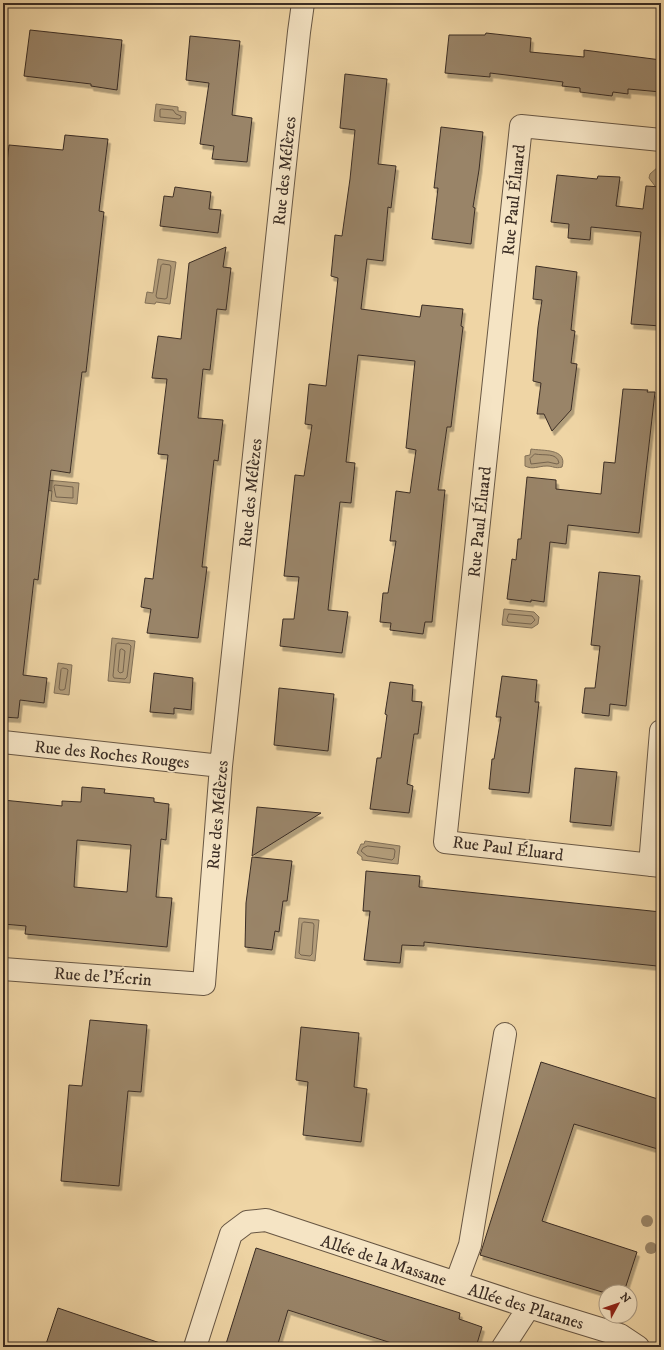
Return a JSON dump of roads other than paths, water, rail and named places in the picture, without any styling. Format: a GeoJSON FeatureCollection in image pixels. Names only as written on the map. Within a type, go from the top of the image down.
{"type":"FeatureCollection","features":[{"type":"Feature","properties":{"kind":"street","name":"Rue des Mélèzes"},"geometry":{"type":"LineString","coordinates":[[204,984],[221,766],[303,3]]}},
{"type":"Feature","properties":{"kind":"street","name":"Rue Paul Éluard"},"geometry":{"type":"LineString","coordinates":[[655,866],[445,842],[521,126],[661,140]]}},
{"type":"Feature","properties":{"kind":"street"},"geometry":{"type":"LineString","coordinates":[[655,866],[661,731]]}},
{"type":"Feature","properties":{"kind":"street","name":"Rue des Roches Rouges"},"geometry":{"type":"LineString","coordinates":[[3,742],[221,766]]}},
{"type":"Feature","properties":{"kind":"street","name":"Rue de l'Écrin"},"geometry":{"type":"LineString","coordinates":[[3,969],[204,984]]}},
{"type":"Feature","properties":{"kind":"street","name":"Allée de la Massane"},"geometry":{"type":"LineString","coordinates":[[195,1347],[231,1234],[247,1222],[266,1220],[456,1284],[470,1245],[504,1034]]}},
{"type":"Feature","properties":{"kind":"street","name":"Allée des Platanes"},"geometry":{"type":"LineString","coordinates":[[456,1284],[620,1335],[638,1347]]}},
{"type":"Feature","properties":{"kind":"street"},"geometry":{"type":"LineString","coordinates":[[503,1347],[529,1307]]}},
{"type":"Feature","properties":{"kind":"water"},"geometry":{"type":"Polygon","coordinates":[[[156,104],[178,107],[178,111],[186,112],[185,124],[154,121],[156,104]]]}},
{"type":"Feature","properties":{"kind":"water"},"geometry":{"type":"Polygon","coordinates":[[[659,166],[661,167],[661,194],[649,178],[650,174],[659,166]]]}},
{"type":"Feature","properties":{"kind":"water"},"geometry":{"type":"Polygon","coordinates":[[[158,259],[176,262],[170,304],[156,302],[155,304],[145,303],[147,292],[153,293],[158,259]]]}},
{"type":"Feature","properties":{"kind":"water"},"geometry":{"type":"Polygon","coordinates":[[[531,449],[558,453],[563,461],[562,467],[558,468],[547,466],[533,468],[525,466],[525,456],[530,455],[531,449]]]}},
{"type":"Feature","properties":{"kind":"water"},"geometry":{"type":"Polygon","coordinates":[[[46,480],[79,483],[77,504],[51,501],[52,491],[45,490],[46,480]]]}},
{"type":"Feature","properties":{"kind":"water"},"geometry":{"type":"Polygon","coordinates":[[[504,609],[534,612],[539,617],[538,624],[532,628],[502,625],[504,609]]]}},
{"type":"Feature","properties":{"kind":"water"},"geometry":{"type":"Polygon","coordinates":[[[112,638],[135,641],[130,683],[108,681],[112,638]]]}},
{"type":"Feature","properties":{"kind":"water"},"geometry":{"type":"Polygon","coordinates":[[[58,663],[72,665],[69,695],[54,693],[58,663]]]}},
{"type":"Feature","properties":{"kind":"water"},"geometry":{"type":"Polygon","coordinates":[[[365,841],[400,846],[398,864],[362,860],[362,857],[357,853],[361,844],[364,844],[365,841]]]}},
{"type":"Feature","properties":{"kind":"water"},"geometry":{"type":"Polygon","coordinates":[[[299,918],[319,920],[315,961],[295,958],[299,918]]]}}]}
